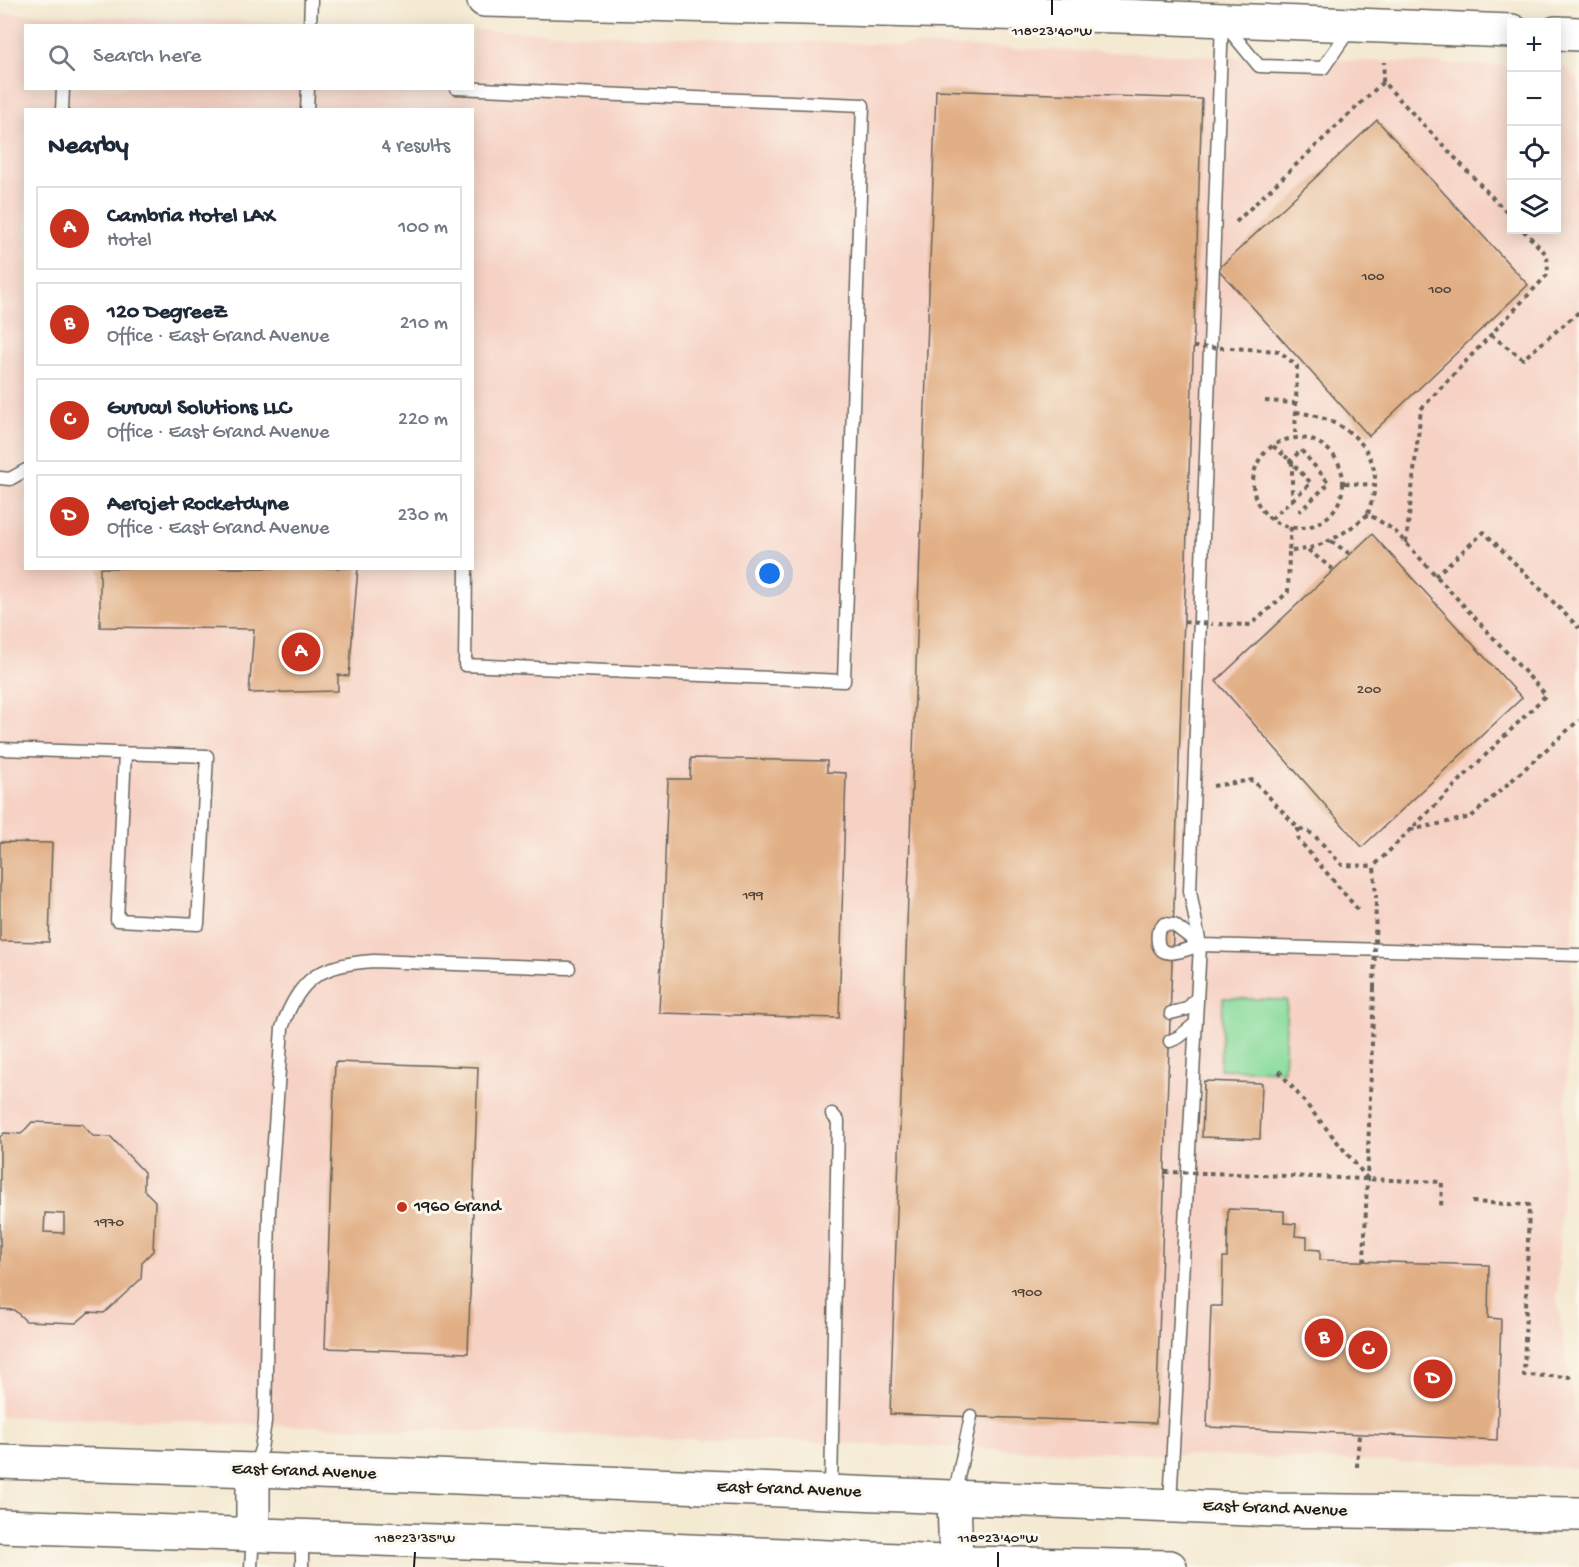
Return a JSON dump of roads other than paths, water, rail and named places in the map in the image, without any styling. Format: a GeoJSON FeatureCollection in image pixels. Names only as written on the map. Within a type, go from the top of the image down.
{"type":"FeatureCollection","features":[{"type":"Feature","properties":{"kind":"street"},"geometry":{"type":"LineString","coordinates":[[484,0],[1222,21],[1507,32]]}},
{"type":"Feature","properties":{"kind":"street"},"geometry":{"type":"LineString","coordinates":[[1561,33],[1579,34]]}},
{"type":"Feature","properties":{"kind":"street","name":"East Grand Avenue"},"geometry":{"type":"LineString","coordinates":[[0,1462],[831,1491],[1273,1510],[1579,1514]]}},
{"type":"Feature","properties":{"kind":"street"},"geometry":{"type":"LineString","coordinates":[[253,1470],[253,1535]]}},
{"type":"Feature","properties":{"kind":"street"},"geometry":{"type":"LineString","coordinates":[[954,1498],[956,1564]]}},
{"type":"Feature","properties":{"kind":"street"},"geometry":{"type":"LineString","coordinates":[[0,1526],[253,1535],[302,1552],[644,1553],[726,1560],[1170,1567]]}},
{"type":"Feature","properties":{"kind":"lane"},"geometry":{"type":"LineString","coordinates":[[310,24],[311,0]]}},
{"type":"Feature","properties":{"kind":"lane"},"geometry":{"type":"LineString","coordinates":[[1222,21],[1259,66],[1323,68],[1353,26]]}},
{"type":"Feature","properties":{"kind":"lane"},"geometry":{"type":"LineString","coordinates":[[1170,1505],[1200,945],[1190,891],[1222,21]]}},
{"type":"Feature","properties":{"kind":"lane"},"geometry":{"type":"LineString","coordinates":[[466,570],[465,665],[844,681],[863,105],[474,89]]}},
{"type":"Feature","properties":{"kind":"lane"},"geometry":{"type":"LineString","coordinates":[[62,108],[63,90]]}},
{"type":"Feature","properties":{"kind":"lane"},"geometry":{"type":"LineString","coordinates":[[308,90],[308,108]]}},
{"type":"Feature","properties":{"kind":"lane"},"geometry":{"type":"LineString","coordinates":[[0,478],[10,478],[24,471]]}},
{"type":"Feature","properties":{"kind":"lane"},"geometry":{"type":"LineString","coordinates":[[0,749],[125,753],[207,756],[198,924],[117,920],[125,753]]}},
{"type":"Feature","properties":{"kind":"lane"},"geometry":{"type":"LineString","coordinates":[[1200,945],[1579,955]]}},
{"type":"Feature","properties":{"kind":"lane"},"geometry":{"type":"LineString","coordinates":[[253,1470],[261,1449],[265,1422],[269,1212],[282,1028],[290,1004],[300,990],[318,974],[344,963],[374,961],[569,968]]}},
{"type":"Feature","properties":{"kind":"lane"},"geometry":{"type":"LineString","coordinates":[[1171,1013],[1187,1009],[1197,998]]}},
{"type":"Feature","properties":{"kind":"lane"},"geometry":{"type":"LineString","coordinates":[[1170,1041],[1196,1024]]}},
{"type":"Feature","properties":{"kind":"lane"},"geometry":{"type":"LineString","coordinates":[[831,1491],[838,1121],[832,1114]]}},
{"type":"Feature","properties":{"kind":"lane"},"geometry":{"type":"LineString","coordinates":[[954,1498],[971,1416]]}},
{"type":"Feature","properties":{"kind":"lane"},"geometry":{"type":"LineString","coordinates":[[251,1567],[253,1535]]}},
{"type":"Feature","properties":{"kind":"place","name":"Cambria Hotel LAX"},"geometry":{"type":"Point","coordinates":[301,652]}},
{"type":"Feature","properties":{"kind":"place","name":"1960 Grand"},"geometry":{"type":"Point","coordinates":[402,1207]}},
{"type":"Feature","properties":{"kind":"place","name":"120 DegreeZ"},"geometry":{"type":"Point","coordinates":[1324,1338]}},
{"type":"Feature","properties":{"kind":"place","name":"Gurucul Solutions LLC"},"geometry":{"type":"Point","coordinates":[1368,1350]}},
{"type":"Feature","properties":{"kind":"place","name":"Aerojet Rocketdyne"},"geometry":{"type":"Point","coordinates":[1433,1379]}}]}
